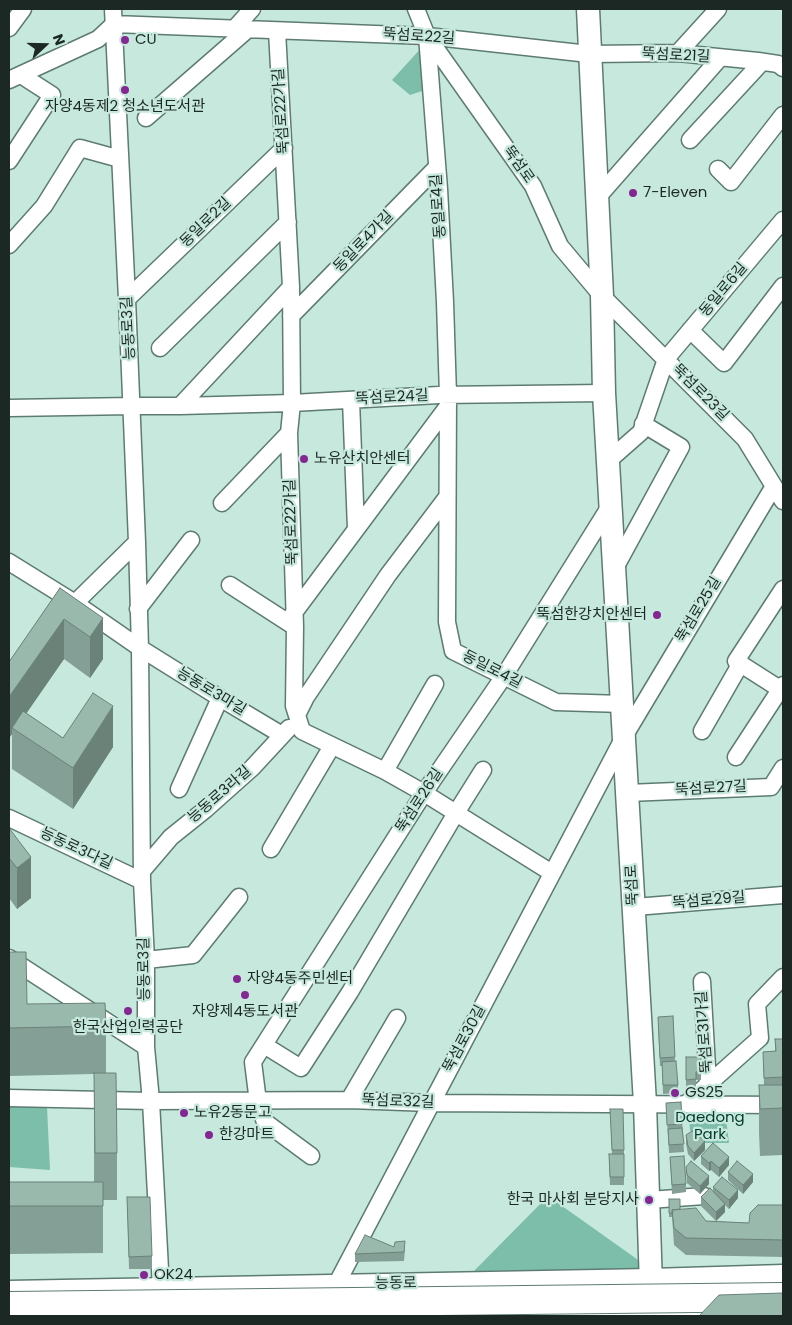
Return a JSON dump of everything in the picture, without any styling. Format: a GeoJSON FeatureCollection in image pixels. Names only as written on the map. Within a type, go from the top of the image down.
{"type":"FeatureCollection","features":[{"type":"Feature","properties":{"kind":"highway"},"geometry":{"type":"LineString","coordinates":[[9,1296],[783,1289]]}},
{"type":"Feature","properties":{"kind":"highway"},"geometry":{"type":"LineString","coordinates":[[9,1306],[783,1297]]}},
{"type":"Feature","properties":{"kind":"main road","name":"뚝섬로"},"geometry":{"type":"LineString","coordinates":[[588,9],[602,296],[604,393],[645,1104],[652,1315]]}},
{"type":"Feature","properties":{"kind":"main road","name":"능동로"},"geometry":{"type":"LineString","coordinates":[[9,1292],[783,1276]]}},
{"type":"Feature","properties":{"kind":"main road"},"geometry":{"type":"LineString","coordinates":[[481,1316],[783,1313]]}},
{"type":"Feature","properties":{"kind":"main road"},"geometry":{"type":"LineString","coordinates":[[130,1316],[410,1316]]}},
{"type":"Feature","properties":{"kind":"street"},"geometry":{"type":"LineString","coordinates":[[9,28],[23,9]]}},
{"type":"Feature","properties":{"kind":"street"},"geometry":{"type":"LineString","coordinates":[[146,118],[241,29],[252,9]]}},
{"type":"Feature","properties":{"kind":"street","name":"동일로4길"},"geometry":{"type":"LineString","coordinates":[[416,9],[427,36],[445,302],[448,401],[447,622],[453,651],[556,702],[623,704]]}},
{"type":"Feature","properties":{"kind":"street"},"geometry":{"type":"LineString","coordinates":[[678,53],[718,9]]}},
{"type":"Feature","properties":{"kind":"street"},"geometry":{"type":"LineString","coordinates":[[15,77],[98,39],[114,16]]}},
{"type":"Feature","properties":{"kind":"street","name":"뚝섬로22길"},"geometry":{"type":"LineString","coordinates":[[114,16],[241,29],[427,36],[589,54]]}},
{"type":"Feature","properties":{"kind":"street","name":"능동로3길"},"geometry":{"type":"LineString","coordinates":[[114,16],[128,299],[137,542],[142,876],[146,960],[146,1047],[151,1101],[160,1288]]}},
{"type":"Feature","properties":{"kind":"street","name":"뚝섬로22가길"},"geometry":{"type":"LineString","coordinates":[[277,31],[291,287],[292,403],[289,433],[294,620],[294,706],[299,722]]}},
{"type":"Feature","properties":{"kind":"street","name":"뚝섬로"},"geometry":{"type":"LineString","coordinates":[[427,36],[533,186],[560,246],[602,296]]}},
{"type":"Feature","properties":{"kind":"street","name":"뚝섬로21길"},"geometry":{"type":"LineString","coordinates":[[589,54],[678,53],[778,64],[783,68]]}},
{"type":"Feature","properties":{"kind":"street"},"geometry":{"type":"LineString","coordinates":[[597,198],[720,58]]}},
{"type":"Feature","properties":{"kind":"street"},"geometry":{"type":"LineString","coordinates":[[690,140],[762,62]]}},
{"type":"Feature","properties":{"kind":"street"},"geometry":{"type":"LineString","coordinates":[[9,161],[52,96],[15,77]]}},
{"type":"Feature","properties":{"kind":"street"},"geometry":{"type":"LineString","coordinates":[[718,169],[731,182],[783,115]]}},
{"type":"Feature","properties":{"kind":"street"},"geometry":{"type":"LineString","coordinates":[[9,245],[44,206],[80,148],[120,159]]}},
{"type":"Feature","properties":{"kind":"street","name":"동일로2길"},"geometry":{"type":"LineString","coordinates":[[128,299],[284,148]]}},
{"type":"Feature","properties":{"kind":"street","name":"동일로4가길"},"geometry":{"type":"LineString","coordinates":[[291,316],[437,167]]}},
{"type":"Feature","properties":{"kind":"street"},"geometry":{"type":"LineString","coordinates":[[160,348],[288,222]]}},
{"type":"Feature","properties":{"kind":"street","name":"동일로6길"},"geometry":{"type":"LineString","coordinates":[[666,359],[783,222]]}},
{"type":"Feature","properties":{"kind":"street"},"geometry":{"type":"LineString","coordinates":[[690,330],[724,363],[783,286]]}},
{"type":"Feature","properties":{"kind":"street"},"geometry":{"type":"LineString","coordinates":[[180,406],[291,287]]}},
{"type":"Feature","properties":{"kind":"street","name":"뚝섬로23길"},"geometry":{"type":"LineString","coordinates":[[602,296],[745,439],[779,491]]}},
{"type":"Feature","properties":{"kind":"street"},"geometry":{"type":"LineString","coordinates":[[608,461],[641,432],[666,359]]}},
{"type":"Feature","properties":{"kind":"street","name":"뚝섬로24길"},"geometry":{"type":"LineString","coordinates":[[9,408],[180,406],[351,400],[448,401],[604,393]]}},
{"type":"Feature","properties":{"kind":"street"},"geometry":{"type":"LineString","coordinates":[[351,400],[356,529]]}},
{"type":"Feature","properties":{"kind":"street"},"geometry":{"type":"LineString","coordinates":[[230,585],[294,620],[356,529],[448,401]]}},
{"type":"Feature","properties":{"kind":"street"},"geometry":{"type":"LineString","coordinates":[[614,570],[681,447],[643,424]]}},
{"type":"Feature","properties":{"kind":"street"},"geometry":{"type":"LineString","coordinates":[[222,503],[289,433]]}},
{"type":"Feature","properties":{"kind":"street","name":"뚝섬로25길"},"geometry":{"type":"LineString","coordinates":[[625,735],[779,491]]}},
{"type":"Feature","properties":{"kind":"street"},"geometry":{"type":"LineString","coordinates":[[448,497],[388,575],[306,697],[299,722],[332,746],[386,771],[552,873]]}},
{"type":"Feature","properties":{"kind":"street","name":"뚝섬로26길"},"geometry":{"type":"LineString","coordinates":[[310,1156],[265,1122],[258,1102],[253,1062],[424,793],[504,676],[610,506]]}},
{"type":"Feature","properties":{"kind":"street"},"geometry":{"type":"LineString","coordinates":[[138,609],[191,540]]}},
{"type":"Feature","properties":{"kind":"street"},"geometry":{"type":"LineString","coordinates":[[75,603],[137,542]]}},
{"type":"Feature","properties":{"kind":"street"},"geometry":{"type":"LineString","coordinates":[[9,562],[75,603],[140,648]]}},
{"type":"Feature","properties":{"kind":"street"},"geometry":{"type":"LineString","coordinates":[[736,756],[782,689],[736,661],[783,589]]}},
{"type":"Feature","properties":{"kind":"street","name":"능동로3마길"},"geometry":{"type":"LineString","coordinates":[[140,648],[282,735]]}},
{"type":"Feature","properties":{"kind":"street"},"geometry":{"type":"LineString","coordinates":[[702,731],[741,663]]}},
{"type":"Feature","properties":{"kind":"street"},"geometry":{"type":"LineString","coordinates":[[386,771],[435,684]]}},
{"type":"Feature","properties":{"kind":"street"},"geometry":{"type":"LineString","coordinates":[[179,789],[220,698]]}},
{"type":"Feature","properties":{"kind":"street","name":"능동로3라길"},"geometry":{"type":"LineString","coordinates":[[142,876],[171,837],[252,768],[282,735],[299,722]]}},
{"type":"Feature","properties":{"kind":"street","name":"뚝섬로30길"},"geometry":{"type":"LineString","coordinates":[[336,1285],[625,735]]}},
{"type":"Feature","properties":{"kind":"street"},"geometry":{"type":"LineString","coordinates":[[271,849],[332,746]]}},
{"type":"Feature","properties":{"kind":"street","name":"뚝섬로27길"},"geometry":{"type":"LineString","coordinates":[[628,793],[771,787],[783,768]]}},
{"type":"Feature","properties":{"kind":"street"},"geometry":{"type":"LineString","coordinates":[[264,1045],[301,1068],[350,992],[483,770]]}},
{"type":"Feature","properties":{"kind":"street","name":"능동로3다길"},"geometry":{"type":"LineString","coordinates":[[9,818],[142,876]]}},
{"type":"Feature","properties":{"kind":"street","name":"뚝섬로29길"},"geometry":{"type":"LineString","coordinates":[[635,908],[783,895]]}},
{"type":"Feature","properties":{"kind":"street"},"geometry":{"type":"LineString","coordinates":[[146,960],[194,954],[239,897]]}},
{"type":"Feature","properties":{"kind":"street"},"geometry":{"type":"LineString","coordinates":[[9,958],[146,1047]]}},
{"type":"Feature","properties":{"kind":"street","name":"뚝섬로31가길"},"geometry":{"type":"LineString","coordinates":[[686,1104],[760,1038],[757,1004],[783,977]]}},
{"type":"Feature","properties":{"kind":"street","name":"뚝섬로31가길"},"geometry":{"type":"LineString","coordinates":[[702,981],[708,1084]]}},
{"type":"Feature","properties":{"kind":"street"},"geometry":{"type":"LineString","coordinates":[[349,1100],[397,1018]]}},
{"type":"Feature","properties":{"kind":"street","name":"뚝섬로32길"},"geometry":{"type":"LineString","coordinates":[[9,1098],[258,1102],[349,1100],[431,1103],[783,1105]]}},
{"type":"Feature","properties":{"kind":"street"},"geometry":{"type":"LineString","coordinates":[[649,1200],[704,1196]]}},
{"type":"Feature","properties":{"kind":"green space"},"geometry":{"type":"Polygon","coordinates":[[[424,45],[425,90],[410,95],[392,80],[424,45]]]}},
{"type":"Feature","properties":{"kind":"green space"},"geometry":{"type":"Polygon","coordinates":[[[9,1105],[47,1107],[50,1170],[9,1167],[9,1105]]]}},
{"type":"Feature","properties":{"kind":"green space","name":"Daedong Park"},"geometry":{"type":"Polygon","coordinates":[[[688,1109],[725,1110],[729,1143],[703,1143],[690,1130],[688,1109]]]}},
{"type":"Feature","properties":{"kind":"green space"},"geometry":{"type":"Polygon","coordinates":[[[548,1196],[641,1262],[641,1269],[474,1271],[548,1196]]]}},
{"type":"Feature","properties":{"kind":"building"},"geometry":{"type":"Polygon","coordinates":[[[60,588],[103,618],[90,637],[64,619],[9,697],[9,662],[60,588]]]}},
{"type":"Feature","properties":{"kind":"building"},"geometry":{"type":"Polygon","coordinates":[[[93,693],[113,706],[73,768],[12,728],[23,711],[63,738],[93,693]]]}},
{"type":"Feature","properties":{"kind":"building"},"geometry":{"type":"Polygon","coordinates":[[[9,828],[31,857],[17,868],[9,858],[9,828]]]}},
{"type":"Feature","properties":{"kind":"building"},"geometry":{"type":"Polygon","coordinates":[[[9,952],[26,952],[27,1004],[105,1003],[106,1026],[9,1028],[9,952]]]}},
{"type":"Feature","properties":{"kind":"building"},"geometry":{"type":"Polygon","coordinates":[[[673,1016],[675,1057],[660,1058],[658,1017],[673,1016]]]}},
{"type":"Feature","properties":{"kind":"building"},"geometry":{"type":"Polygon","coordinates":[[[775,1039],[783,1039],[783,1077],[764,1078],[763,1052],[776,1051],[775,1039]]]}},
{"type":"Feature","properties":{"kind":"building"},"geometry":{"type":"Polygon","coordinates":[[[686,1057],[701,1057],[701,1071],[696,1072],[696,1079],[686,1080],[686,1057]]]}},
{"type":"Feature","properties":{"kind":"building"},"geometry":{"type":"Polygon","coordinates":[[[676,1061],[678,1085],[663,1085],[662,1062],[676,1061]]]}},
{"type":"Feature","properties":{"kind":"building"},"geometry":{"type":"Polygon","coordinates":[[[94,1073],[116,1073],[117,1153],[95,1153],[94,1073]]]}},
{"type":"Feature","properties":{"kind":"building"},"geometry":{"type":"Polygon","coordinates":[[[759,1085],[783,1085],[783,1108],[760,1109],[759,1085]]]}},
{"type":"Feature","properties":{"kind":"building"},"geometry":{"type":"Polygon","coordinates":[[[681,1102],[682,1124],[667,1125],[666,1103],[681,1102]]]}},
{"type":"Feature","properties":{"kind":"building"},"geometry":{"type":"Polygon","coordinates":[[[610,1109],[623,1109],[624,1150],[612,1150],[610,1109]]]}},
{"type":"Feature","properties":{"kind":"building"},"geometry":{"type":"Polygon","coordinates":[[[682,1128],[684,1144],[669,1145],[668,1129],[682,1128]]]}},
{"type":"Feature","properties":{"kind":"building"},"geometry":{"type":"Polygon","coordinates":[[[692,1131],[705,1141],[694,1153],[688,1146],[686,1135],[692,1131]]]}},
{"type":"Feature","properties":{"kind":"building"},"geometry":{"type":"Polygon","coordinates":[[[713,1143],[729,1157],[719,1168],[701,1156],[713,1143]]]}},
{"type":"Feature","properties":{"kind":"building"},"geometry":{"type":"Polygon","coordinates":[[[609,1154],[624,1154],[624,1177],[610,1177],[609,1154]]]}},
{"type":"Feature","properties":{"kind":"building"},"geometry":{"type":"Polygon","coordinates":[[[684,1156],[686,1184],[672,1185],[670,1157],[684,1156]]]}},
{"type":"Feature","properties":{"kind":"building"},"geometry":{"type":"Polygon","coordinates":[[[691,1161],[709,1176],[700,1186],[687,1175],[686,1167],[691,1161]]]}},
{"type":"Feature","properties":{"kind":"building"},"geometry":{"type":"Polygon","coordinates":[[[737,1161],[753,1174],[743,1185],[728,1172],[737,1161]]]}},
{"type":"Feature","properties":{"kind":"building"},"geometry":{"type":"Polygon","coordinates":[[[722,1177],[738,1190],[729,1200],[713,1187],[722,1177]]]}},
{"type":"Feature","properties":{"kind":"building"},"geometry":{"type":"Polygon","coordinates":[[[9,1182],[103,1182],[103,1206],[9,1206],[9,1182]]]}},
{"type":"Feature","properties":{"kind":"building"},"geometry":{"type":"Polygon","coordinates":[[[710,1188],[725,1204],[716,1212],[701,1197],[710,1188]]]}},
{"type":"Feature","properties":{"kind":"building"},"geometry":{"type":"Polygon","coordinates":[[[127,1197],[150,1197],[152,1256],[129,1257],[127,1197]]]}},
{"type":"Feature","properties":{"kind":"building"},"geometry":{"type":"Polygon","coordinates":[[[669,1199],[680,1199],[680,1209],[672,1210],[673,1213],[669,1213],[669,1199]]]}},
{"type":"Feature","properties":{"kind":"building"},"geometry":{"type":"Polygon","coordinates":[[[758,1205],[783,1205],[783,1240],[686,1238],[674,1228],[672,1210],[696,1208],[706,1221],[749,1223],[750,1213],[758,1205]]]}},
{"type":"Feature","properties":{"kind":"building"},"geometry":{"type":"Polygon","coordinates":[[[365,1235],[394,1247],[395,1242],[405,1241],[404,1252],[355,1254],[365,1235]]]}},
{"type":"Feature","properties":{"kind":"building"},"geometry":{"type":"Polygon","coordinates":[[[783,1293],[783,1316],[699,1316],[719,1295],[783,1293]]]}},
{"type":"Feature","properties":{"kind":"railway"},"geometry":{"type":"LineString","coordinates":[[9,1300],[783,1290]]}},
{"type":"Feature","properties":{"kind":"railway"},"geometry":{"type":"LineString","coordinates":[[9,1309],[728,1299]]}},
{"type":"Feature","properties":{"kind":"place","name":"CU"},"geometry":{"type":"Point","coordinates":[125,40]}},
{"type":"Feature","properties":{"kind":"place","name":"자양4동제2 청소년도서관"},"geometry":{"type":"Point","coordinates":[125,90]}},
{"type":"Feature","properties":{"kind":"place","name":"7-Eleven"},"geometry":{"type":"Point","coordinates":[633,193]}},
{"type":"Feature","properties":{"kind":"place","name":"노유산치안센터"},"geometry":{"type":"Point","coordinates":[304,459]}},
{"type":"Feature","properties":{"kind":"place","name":"뚝섬한강치안센터"},"geometry":{"type":"Point","coordinates":[657,615]}},
{"type":"Feature","properties":{"kind":"place","name":"자양4동주민센터"},"geometry":{"type":"Point","coordinates":[237,979]}},
{"type":"Feature","properties":{"kind":"place","name":"자양제4동도서관"},"geometry":{"type":"Point","coordinates":[245,995]}},
{"type":"Feature","properties":{"kind":"place","name":"한국산업인력공단"},"geometry":{"type":"Point","coordinates":[128,1011]}},
{"type":"Feature","properties":{"kind":"place","name":"GS25"},"geometry":{"type":"Point","coordinates":[675,1093]}},
{"type":"Feature","properties":{"kind":"place","name":"노유2동문고"},"geometry":{"type":"Point","coordinates":[184,1113]}},
{"type":"Feature","properties":{"kind":"place","name":"한강마트"},"geometry":{"type":"Point","coordinates":[209,1135]}},
{"type":"Feature","properties":{"kind":"place","name":"한국 마사회 분당지사"},"geometry":{"type":"Point","coordinates":[649,1200]}},
{"type":"Feature","properties":{"kind":"place","name":"OK24"},"geometry":{"type":"Point","coordinates":[144,1275]}}]}
